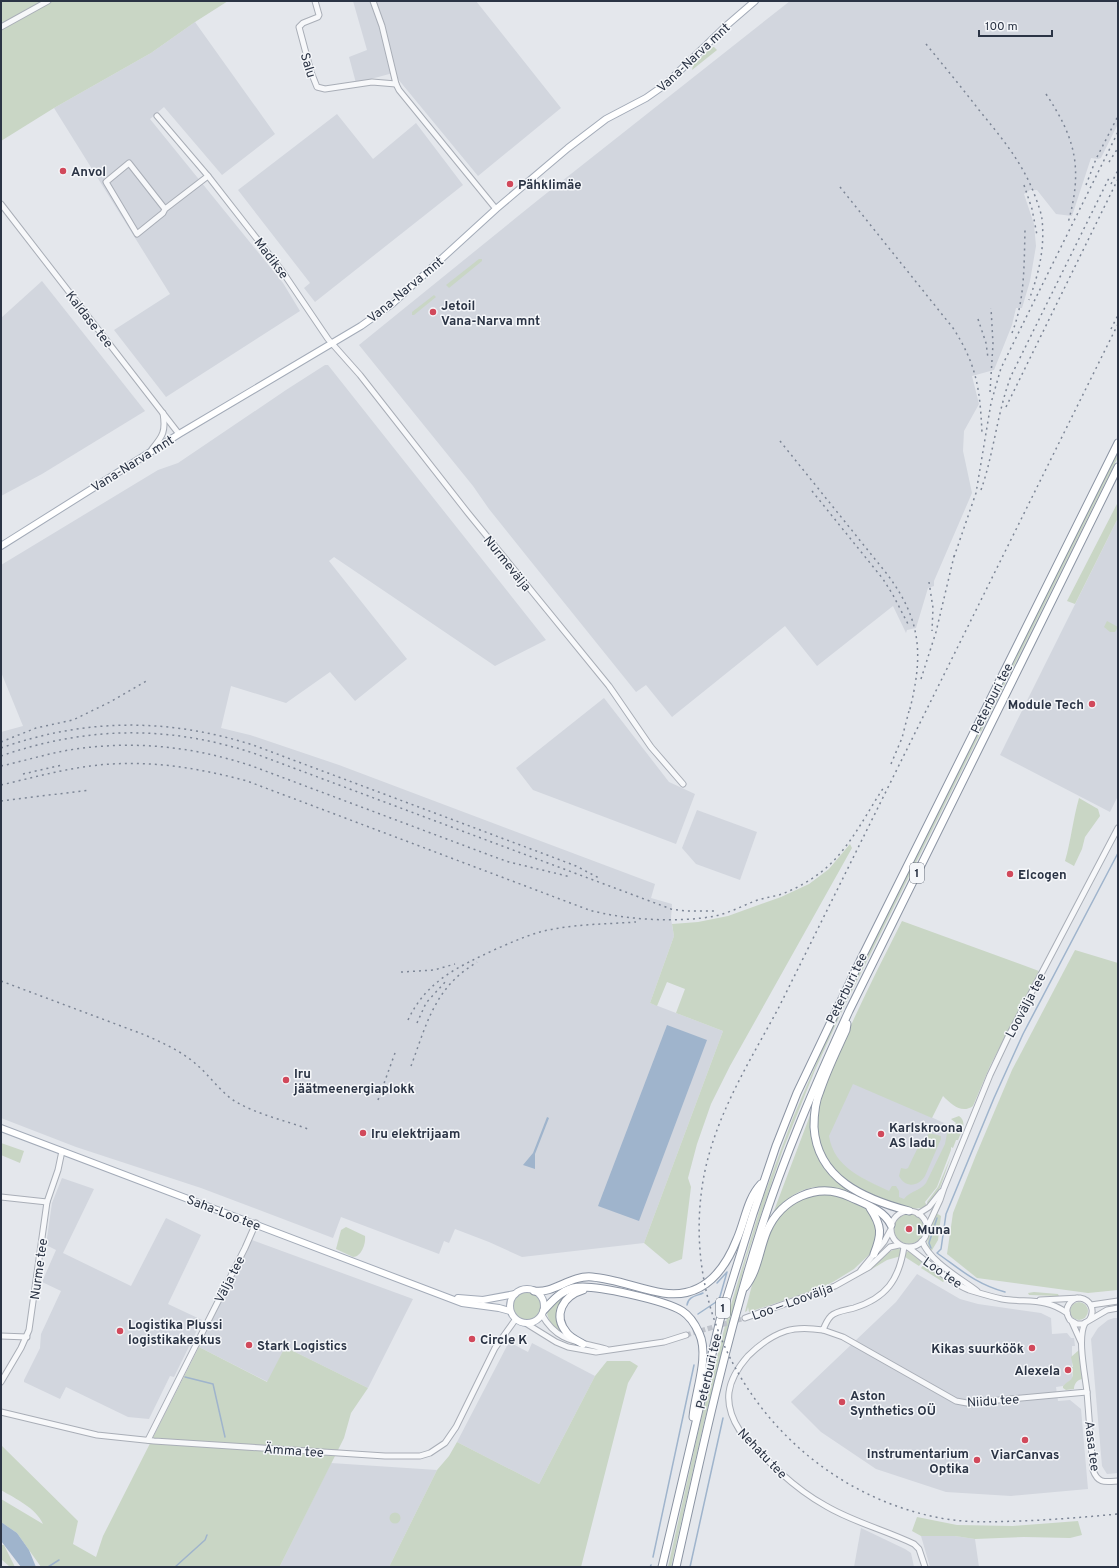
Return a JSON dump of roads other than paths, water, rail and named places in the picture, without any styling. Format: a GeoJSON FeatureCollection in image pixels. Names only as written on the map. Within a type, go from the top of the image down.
{"type":"FeatureCollection","features":[{"type":"Feature","properties":{"kind":"highway","name":"Peterburi tee"},"geometry":{"type":"LineString","coordinates":[[662,1567],[720,1320],[738,1259],[764,1181],[787,1119],[821,1041],[1118,443]]}},
{"type":"Feature","properties":{"kind":"highway","name":"Peterburi tee"},"geometry":{"type":"LineString","coordinates":[[676,1567],[720,1371],[742,1291],[760,1232],[810,1097],[849,1011],[1118,467]]}},
{"type":"Feature","properties":{"kind":"highway"},"geometry":{"type":"LineString","coordinates":[[849,1011],[846,1030],[819,1092],[815,1108],[814,1127],[817,1147],[827,1166],[835,1176],[845,1184],[878,1201],[909,1211]]}},
{"type":"Feature","properties":{"kind":"highway"},"geometry":{"type":"LineString","coordinates":[[534,1291],[542,1292],[572,1279],[591,1277],[663,1293],[676,1293],[700,1287],[709,1282],[724,1266],[738,1238],[753,1192],[764,1181]]}},
{"type":"Feature","properties":{"kind":"highway"},"geometry":{"type":"LineString","coordinates":[[742,1291],[752,1279],[764,1241],[774,1220],[786,1206],[797,1197],[816,1191],[836,1192],[848,1196],[884,1214],[891,1228]]}},
{"type":"Feature","properties":{"kind":"highway"},"geometry":{"type":"LineString","coordinates":[[869,1206],[880,1225],[881,1234],[874,1254]]}},
{"type":"Feature","properties":{"kind":"highway"},"geometry":{"type":"LineString","coordinates":[[582,1344],[568,1335],[561,1323],[560,1314],[562,1305],[569,1296],[591,1287]]}},
{"type":"Feature","properties":{"kind":"highway"},"geometry":{"type":"LineString","coordinates":[[543,1312],[556,1297],[567,1290],[591,1287],[605,1289],[672,1306],[683,1312],[692,1320],[700,1334],[703,1348],[702,1365],[694,1401],[692,1437]]}},
{"type":"Feature","properties":{"kind":"main road","name":"Vana-Narva mnt"},"geometry":{"type":"LineString","coordinates":[[1,546],[179,434],[332,344],[392,304],[496,209],[544,168],[606,119],[646,98],[666,84],[726,26],[755,1]]}},
{"type":"Feature","properties":{"kind":"main road","name":"Saha-Loo tee"},"geometry":{"type":"LineString","coordinates":[[1,1128],[256,1223],[462,1303],[510,1311]]}},
{"type":"Feature","properties":{"kind":"main road"},"geometry":{"type":"LineString","coordinates":[[524,1289],[534,1291],[542,1299],[543,1312],[536,1321],[527,1324],[515,1320],[510,1311],[510,1302],[515,1294],[524,1289]]}},
{"type":"Feature","properties":{"kind":"main road","name":"Saha-Loo tee"},"geometry":{"type":"LineString","coordinates":[[447,1296],[483,1300],[515,1294]]}},
{"type":"Feature","properties":{"kind":"street"},"geometry":{"type":"LineString","coordinates":[[1,27],[48,1]]}},
{"type":"Feature","properties":{"kind":"street","name":"Salu"},"geometry":{"type":"LineString","coordinates":[[315,1],[319,15],[318,17],[303,23],[299,27],[311,72],[317,87],[325,89],[372,82],[396,84]]}},
{"type":"Feature","properties":{"kind":"street"},"geometry":{"type":"LineString","coordinates":[[373,1],[384,36],[396,84],[496,209]]}},
{"type":"Feature","properties":{"kind":"street","name":"Madikse"},"geometry":{"type":"LineString","coordinates":[[157,116],[208,176],[282,270],[332,344]]}},
{"type":"Feature","properties":{"kind":"street"},"geometry":{"type":"LineString","coordinates":[[165,209],[129,164],[106,182],[137,234],[163,213],[165,209],[208,176]]}},
{"type":"Feature","properties":{"kind":"street","name":"Kaldase tee"},"geometry":{"type":"LineString","coordinates":[[1,204],[179,434]]}},
{"type":"Feature","properties":{"kind":"street","name":"Nurmevälja"},"geometry":{"type":"LineString","coordinates":[[332,344],[360,375],[468,513],[609,686],[651,747],[683,784]]}},
{"type":"Feature","properties":{"kind":"street"},"geometry":{"type":"LineString","coordinates":[[150,452],[160,440],[164,432],[165,426],[163,412]]}},
{"type":"Feature","properties":{"kind":"street","name":"Loovälja tee"},"geometry":{"type":"LineString","coordinates":[[927,1228],[940,1200],[990,1075],[1118,828]]}},
{"type":"Feature","properties":{"kind":"street","name":"Nurme tee"},"geometry":{"type":"LineString","coordinates":[[1,1382],[27,1337],[47,1202],[58,1170],[62,1151]]}},
{"type":"Feature","properties":{"kind":"street","name":"Loovälja tee"},"geometry":{"type":"LineString","coordinates":[[918,1214],[929,1207],[944,1188]]}},
{"type":"Feature","properties":{"kind":"street"},"geometry":{"type":"LineString","coordinates":[[1,1197],[47,1202]]}},
{"type":"Feature","properties":{"kind":"street"},"geometry":{"type":"LineString","coordinates":[[909,1211],[918,1214],[926,1222],[927,1228],[922,1241],[914,1247],[904,1246],[895,1241],[891,1228],[895,1217],[909,1211]]}},
{"type":"Feature","properties":{"kind":"street","name":"Välja tee"},"geometry":{"type":"LineString","coordinates":[[148,1440],[245,1248],[256,1223]]}},
{"type":"Feature","properties":{"kind":"street","name":"Loo — Loovälja"},"geometry":{"type":"LineString","coordinates":[[859,1272],[874,1254],[891,1228]]}},
{"type":"Feature","properties":{"kind":"street","name":"Loo tee"},"geometry":{"type":"LineString","coordinates":[[922,1241],[928,1252],[944,1267],[980,1292]]}},
{"type":"Feature","properties":{"kind":"street"},"geometry":{"type":"LineString","coordinates":[[823,1330],[831,1316],[871,1302],[885,1292],[897,1274],[904,1246]]}},
{"type":"Feature","properties":{"kind":"street","name":"Loo — Loovälja"},"geometry":{"type":"LineString","coordinates":[[746,1318],[820,1293],[869,1267],[890,1247],[904,1246]]}},
{"type":"Feature","properties":{"kind":"street","name":"Loo tee"},"geometry":{"type":"LineString","coordinates":[[904,1246],[949,1278],[970,1290],[1003,1299],[1030,1300],[1077,1298],[1085,1299],[1091,1305]]}},
{"type":"Feature","properties":{"kind":"street"},"geometry":{"type":"LineString","coordinates":[[1077,1298],[1069,1304],[1067,1313],[1082,1345]]}},
{"type":"Feature","properties":{"kind":"street","name":"Loo tee"},"geometry":{"type":"LineString","coordinates":[[1030,1300],[1044,1302],[1058,1307],[1067,1313]]}},
{"type":"Feature","properties":{"kind":"street"},"geometry":{"type":"LineString","coordinates":[[1087,1392],[1082,1345],[1083,1327],[1093,1312],[1091,1305],[1118,1301]]}},
{"type":"Feature","properties":{"kind":"street"},"geometry":{"type":"LineString","coordinates":[[1072,1322],[1080,1324],[1108,1310],[1118,1308]]}},
{"type":"Feature","properties":{"kind":"street"},"geometry":{"type":"LineString","coordinates":[[543,1312],[549,1326],[565,1338],[582,1344],[609,1350]]}},
{"type":"Feature","properties":{"kind":"street","name":"Ämma tee"},"geometry":{"type":"LineString","coordinates":[[1,1412],[97,1435],[148,1440],[385,1456],[420,1456],[430,1453],[445,1443],[456,1427],[495,1348],[515,1320]]}},
{"type":"Feature","properties":{"kind":"street"},"geometry":{"type":"LineString","coordinates":[[527,1324],[544,1335],[568,1347],[596,1352],[664,1342],[686,1335]]}},
{"type":"Feature","properties":{"kind":"street","name":"Nehatu tee"},"geometry":{"type":"LineString","coordinates":[[823,1330],[810,1328],[787,1330],[770,1338],[753,1351],[738,1368],[729,1389],[729,1405],[734,1422],[748,1440],[806,1494],[838,1513],[914,1544],[918,1549],[925,1567]]}},
{"type":"Feature","properties":{"kind":"street","name":"Niidu tee"},"geometry":{"type":"LineString","coordinates":[[823,1330],[843,1337],[962,1403],[1087,1392]]}},
{"type":"Feature","properties":{"kind":"street"},"geometry":{"type":"LineString","coordinates":[[1,1336],[27,1337]]}},
{"type":"Feature","properties":{"kind":"street","name":"Aasa tee"},"geometry":{"type":"LineString","coordinates":[[1087,1392],[1093,1470],[1098,1479],[1102,1482],[1118,1482]]}},
{"type":"Feature","properties":{"kind":"water"},"geometry":{"type":"Polygon","coordinates":[[[667,1025],[707,1040],[639,1221],[598,1206],[667,1025]]]}},
{"type":"Feature","properties":{"kind":"water"},"geometry":{"type":"Polygon","coordinates":[[[547,1117],[549,1118],[535,1154],[535,1169],[523,1165],[533,1153],[547,1117]]]}},
{"type":"Feature","properties":{"kind":"water"},"geometry":{"type":"Polygon","coordinates":[[[1,1522],[17,1533],[29,1550],[36,1567],[21,1567],[1,1541],[1,1522]]]}},
{"type":"Feature","properties":{"kind":"waterway"},"geometry":{"type":"LineString","coordinates":[[1005,1292],[977,1281],[937,1253],[941,1249],[946,1214],[994,1098],[1023,1034],[1118,853]]}},
{"type":"Feature","properties":{"kind":"waterway"},"geometry":{"type":"LineString","coordinates":[[931,1248],[929,1243],[937,1218]]}},
{"type":"Feature","properties":{"kind":"waterway"},"geometry":{"type":"LineString","coordinates":[[698,1314],[719,1300],[727,1272],[717,1283]]}},
{"type":"Feature","properties":{"kind":"waterway"},"geometry":{"type":"LineString","coordinates":[[687,1305],[691,1298],[703,1293]]}},
{"type":"Feature","properties":{"kind":"waterway"},"geometry":{"type":"LineString","coordinates":[[653,1557],[694,1365]]}},
{"type":"Feature","properties":{"kind":"waterway"},"geometry":{"type":"LineString","coordinates":[[185,1377],[213,1384],[225,1437]]}},
{"type":"Feature","properties":{"kind":"waterway"},"geometry":{"type":"LineString","coordinates":[[690,1567],[723,1418]]}},
{"type":"Feature","properties":{"kind":"waterway"},"geometry":{"type":"LineString","coordinates":[[175,1567],[205,1540],[207,1535]]}},
{"type":"Feature","properties":{"kind":"waterway"},"geometry":{"type":"LineString","coordinates":[[48,1567],[59,1560]]}},
{"type":"Feature","properties":{"kind":"tunnel"},"geometry":{"type":"LineString","coordinates":[[686,1335],[745,1318]]}},
{"type":"Feature","properties":{"kind":"railway"},"geometry":{"type":"LineString","coordinates":[[926,44],[1011,151],[1024,172],[1035,196],[1042,219],[1043,240],[1036,280],[1029,300]]}},
{"type":"Feature","properties":{"kind":"railway"},"geometry":{"type":"LineString","coordinates":[[1046,94],[1064,126],[1074,155],[1076,170],[1075,186],[1073,204],[1068,223]]}},
{"type":"Feature","properties":{"kind":"railway"},"geometry":{"type":"LineString","coordinates":[[1086,185],[1096,159],[1118,116]]}},
{"type":"Feature","properties":{"kind":"railway"},"geometry":{"type":"LineString","coordinates":[[954,557],[976,493],[991,403],[1001,368],[1118,132]]}},
{"type":"Feature","properties":{"kind":"railway"},"geometry":{"type":"LineString","coordinates":[[1109,162],[1118,148]]}},
{"type":"Feature","properties":{"kind":"railway"},"geometry":{"type":"LineString","coordinates":[[1111,184],[1118,170]]}},
{"type":"Feature","properties":{"kind":"railway"},"geometry":{"type":"LineString","coordinates":[[981,490],[1002,404],[1011,376],[1109,178]]}},
{"type":"Feature","properties":{"kind":"railway"},"geometry":{"type":"LineString","coordinates":[[1006,407],[1118,179]]}},
{"type":"Feature","properties":{"kind":"railway"},"geometry":{"type":"LineString","coordinates":[[1024,185],[1032,209],[1037,235]]}},
{"type":"Feature","properties":{"kind":"railway"},"geometry":{"type":"LineString","coordinates":[[840,187],[953,328],[961,341],[976,378],[982,433]]}},
{"type":"Feature","properties":{"kind":"railway"},"geometry":{"type":"LineString","coordinates":[[1012,333],[1022,295],[1025,230]]}},
{"type":"Feature","properties":{"kind":"railway"},"geometry":{"type":"LineString","coordinates":[[990,392],[993,344],[991,308]]}},
{"type":"Feature","properties":{"kind":"railway"},"geometry":{"type":"LineString","coordinates":[[1111,329],[1118,315]]}},
{"type":"Feature","properties":{"kind":"railway"},"geometry":{"type":"LineString","coordinates":[[978,319],[986,343],[988,358]]}},
{"type":"Feature","properties":{"kind":"railway"},"geometry":{"type":"LineString","coordinates":[[1118,324],[779,1007],[734,1091],[715,1135],[708,1157],[703,1181],[699,1239],[707,1296],[726,1349],[754,1397],[790,1440],[834,1475],[884,1501],[950,1520],[980,1522],[1009,1521],[1118,1514]]}},
{"type":"Feature","properties":{"kind":"railway"},"geometry":{"type":"LineString","coordinates":[[780,441],[887,574],[899,591],[908,608],[917,640],[918,657],[914,693],[909,713]]}},
{"type":"Feature","properties":{"kind":"railway"},"geometry":{"type":"LineString","coordinates":[[812,491],[883,579],[909,626]]}},
{"type":"Feature","properties":{"kind":"railway"},"geometry":{"type":"LineString","coordinates":[[921,679],[936,632],[955,552]]}},
{"type":"Feature","properties":{"kind":"railway"},"geometry":{"type":"LineString","coordinates":[[929,582],[933,608],[932,631]]}},
{"type":"Feature","properties":{"kind":"railway"},"geometry":{"type":"LineString","coordinates":[[1,742],[36,728],[73,720],[110,702],[148,680]]}},
{"type":"Feature","properties":{"kind":"railway"},"geometry":{"type":"LineString","coordinates":[[891,764],[902,738],[910,707]]}},
{"type":"Feature","properties":{"kind":"railway"},"geometry":{"type":"LineString","coordinates":[[1,748],[33,738],[64,731],[127,725],[158,726],[221,736],[253,745],[555,858],[576,866],[599,878]]}},
{"type":"Feature","properties":{"kind":"railway"},"geometry":{"type":"LineString","coordinates":[[1,756],[33,746],[65,739],[97,735],[128,733],[160,734],[192,738],[256,754],[671,909],[686,911],[714,911]]}},
{"type":"Feature","properties":{"kind":"railway"},"geometry":{"type":"LineString","coordinates":[[1,766],[52,753],[116,745],[162,747],[207,754],[252,766],[509,862],[571,877]]}},
{"type":"Feature","properties":{"kind":"railway"},"geometry":{"type":"LineString","coordinates":[[1,785],[46,774],[110,764],[150,764],[189,768],[247,781],[589,910],[619,916],[669,920],[720,915],[758,900],[779,895],[798,887],[826,868],[843,850],[851,840],[884,787]]}},
{"type":"Feature","properties":{"kind":"railway"},"geometry":{"type":"LineString","coordinates":[[23,774],[62,765]]}},
{"type":"Feature","properties":{"kind":"railway"},"geometry":{"type":"LineString","coordinates":[[1,801],[90,790]]}},
{"type":"Feature","properties":{"kind":"railway"},"geometry":{"type":"LineString","coordinates":[[408,1020],[424,995],[445,976],[496,949],[547,930],[584,925],[636,922]]}},
{"type":"Feature","properties":{"kind":"railway"},"geometry":{"type":"LineString","coordinates":[[411,1066],[427,1022],[444,991],[464,971],[477,962]]}},
{"type":"Feature","properties":{"kind":"railway"},"geometry":{"type":"LineString","coordinates":[[401,972],[434,970],[455,964]]}},
{"type":"Feature","properties":{"kind":"railway"},"geometry":{"type":"LineString","coordinates":[[1,981],[145,1035],[165,1044],[196,1064],[223,1092],[233,1100],[260,1113],[308,1129]]}},
{"type":"Feature","properties":{"kind":"railway"},"geometry":{"type":"LineString","coordinates":[[417,1023],[426,1003],[446,981]]}},
{"type":"Feature","properties":{"kind":"railway"},"geometry":{"type":"LineString","coordinates":[[378,1100],[395,1053]]}},
{"type":"Feature","properties":{"kind":"place","name":"Anvol"},"geometry":{"type":"Point","coordinates":[63,171]}},
{"type":"Feature","properties":{"kind":"place","name":"Pähklimäe"},"geometry":{"type":"Point","coordinates":[510,184]}},
{"type":"Feature","properties":{"kind":"place","name":"Jetoil Vana-Narva mnt"},"geometry":{"type":"Point","coordinates":[433,312]}},
{"type":"Feature","properties":{"kind":"place","name":"Module Tech"},"geometry":{"type":"Point","coordinates":[1092,704]}},
{"type":"Feature","properties":{"kind":"place","name":"Elcogen"},"geometry":{"type":"Point","coordinates":[1010,874]}},
{"type":"Feature","properties":{"kind":"place","name":"Iru jäätmeenergiaplokk"},"geometry":{"type":"Point","coordinates":[286,1080]}},
{"type":"Feature","properties":{"kind":"place","name":"Iru elektrijaam"},"geometry":{"type":"Point","coordinates":[363,1133]}},
{"type":"Feature","properties":{"kind":"place","name":"Karlskroona AS ladu"},"geometry":{"type":"Point","coordinates":[881,1134]}},
{"type":"Feature","properties":{"kind":"place","name":"Muna"},"geometry":{"type":"Point","coordinates":[909,1229]}},
{"type":"Feature","properties":{"kind":"place","name":"Logistika Plussi logistikakeskus"},"geometry":{"type":"Point","coordinates":[120,1331]}},
{"type":"Feature","properties":{"kind":"place","name":"Circle K"},"geometry":{"type":"Point","coordinates":[472,1339]}},
{"type":"Feature","properties":{"kind":"place","name":"Stark Logistics"},"geometry":{"type":"Point","coordinates":[249,1345]}},
{"type":"Feature","properties":{"kind":"place","name":"Kikas suurköök"},"geometry":{"type":"Point","coordinates":[1032,1348]}},
{"type":"Feature","properties":{"kind":"place","name":"Alexela"},"geometry":{"type":"Point","coordinates":[1068,1370]}},
{"type":"Feature","properties":{"kind":"place","name":"Aston Synthetics OÜ"},"geometry":{"type":"Point","coordinates":[842,1402]}},
{"type":"Feature","properties":{"kind":"place","name":"ViarCanvas"},"geometry":{"type":"Point","coordinates":[1025,1440]}},
{"type":"Feature","properties":{"kind":"place","name":"Instrumentarium Optika"},"geometry":{"type":"Point","coordinates":[977,1460]}}]}
